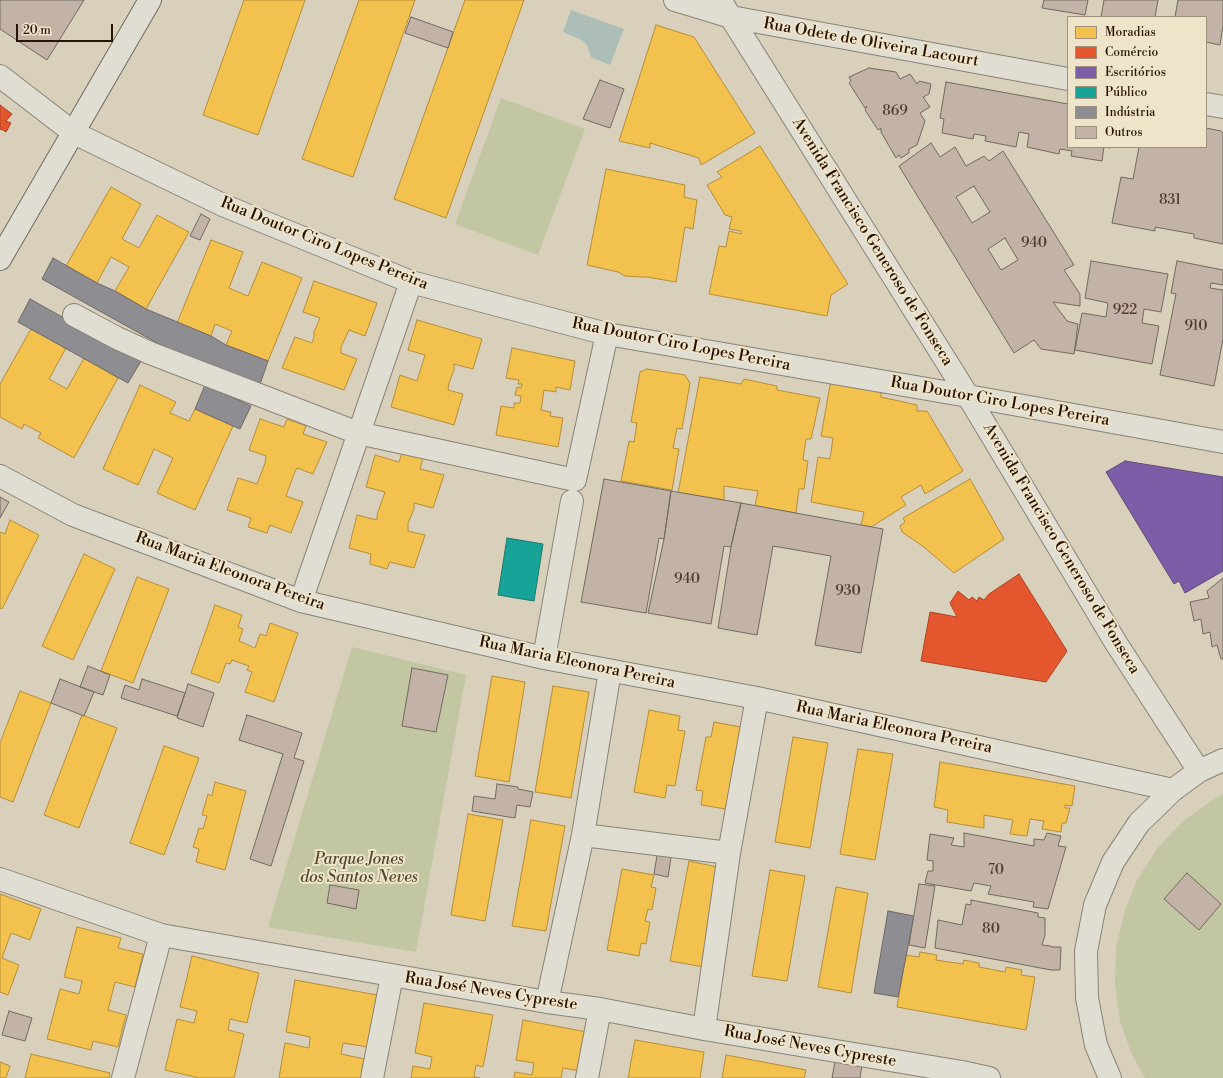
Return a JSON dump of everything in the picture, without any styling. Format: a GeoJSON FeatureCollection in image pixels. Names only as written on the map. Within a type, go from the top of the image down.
{"type":"FeatureCollection","features":[{"type":"Feature","properties":{"kind":"street"},"geometry":{"type":"LineString","coordinates":[[0,259],[150,0]]}},
{"type":"Feature","properties":{"kind":"street","name":"Rua Odete de Oliveira Lacourt"},"geometry":{"type":"LineString","coordinates":[[675,0],[726,8],[1067,79]]}},
{"type":"Feature","properties":{"kind":"street","name":"Avenida Francisco Generoso de Fonseca"},"geometry":{"type":"LineString","coordinates":[[726,8],[968,396],[1116,643],[1199,771]]}},
{"type":"Feature","properties":{"kind":"street","name":"Rua Doutor Ciro Lopes Pereira"},"geometry":{"type":"LineString","coordinates":[[0,76],[74,133],[225,206],[411,282],[607,334],[968,396],[1223,442]]}},
{"type":"Feature","properties":{"kind":"street"},"geometry":{"type":"LineString","coordinates":[[1207,104],[1223,107]]}},
{"type":"Feature","properties":{"kind":"street"},"geometry":{"type":"LineString","coordinates":[[301,601],[411,282]]}},
{"type":"Feature","properties":{"kind":"street"},"geometry":{"type":"LineString","coordinates":[[74,315],[117,338],[150,353],[358,433],[575,480],[607,334]]}},
{"type":"Feature","properties":{"kind":"street","name":"Rua Maria Eleonora Pereira"},"geometry":{"type":"LineString","coordinates":[[0,476],[73,514],[301,601],[544,658],[757,698],[1173,790]]}},
{"type":"Feature","properties":{"kind":"street"},"geometry":{"type":"LineString","coordinates":[[544,658],[572,500]]}},
{"type":"Feature","properties":{"kind":"street"},"geometry":{"type":"LineString","coordinates":[[547,1002],[583,835],[610,671]]}},
{"type":"Feature","properties":{"kind":"street"},"geometry":{"type":"LineString","coordinates":[[704,1029],[729,853],[757,698]]}},
{"type":"Feature","properties":{"kind":"street"},"geometry":{"type":"LineString","coordinates":[[1110,1078],[1096,1045],[1087,998],[1086,951],[1095,905],[1113,862],[1140,823],[1173,790],[1199,771],[1223,760]]}},
{"type":"Feature","properties":{"kind":"street"},"geometry":{"type":"LineString","coordinates":[[583,835],[729,853]]}},
{"type":"Feature","properties":{"kind":"street","name":"Rua José Neves Cypreste"},"geometry":{"type":"LineString","coordinates":[[0,879],[161,935],[392,976],[547,1002],[600,1009],[704,1029],[962,1072],[989,1078]]}},
{"type":"Feature","properties":{"kind":"street"},"geometry":{"type":"LineString","coordinates":[[123,1078],[161,935]]}},
{"type":"Feature","properties":{"kind":"street"},"geometry":{"type":"LineString","coordinates":[[372,1078],[392,976]]}},
{"type":"Feature","properties":{"kind":"street"},"geometry":{"type":"LineString","coordinates":[[587,1078],[600,1009]]}},
{"type":"Feature","properties":{"kind":"green space"},"geometry":{"type":"Polygon","coordinates":[[[501,98],[585,129],[538,255],[455,224],[501,98]]]}},
{"type":"Feature","properties":{"kind":"green space","name":"Parque Jones dos Santos Neves"},"geometry":{"type":"Polygon","coordinates":[[[352,647],[466,675],[416,952],[268,927],[352,647]]]}},
{"type":"Feature","properties":{"kind":"green space"},"geometry":{"type":"Polygon","coordinates":[[[1223,794],[1223,1078],[1145,1078],[1132,1055],[1120,1021],[1115,985],[1116,948],[1124,913],[1137,880],[1157,849],[1182,822],[1223,794]]]}},
{"type":"Feature","properties":{"kind":"shaded area"},"geometry":{"type":"Polygon","coordinates":[[[571,10],[624,29],[610,65],[591,57],[587,45],[582,40],[563,32],[571,10]]]}},
{"type":"Feature","properties":{"kind":"building: Moradias"},"geometry":{"type":"Polygon","coordinates":[[[244,0],[305,0],[258,135],[203,115],[244,0]]]}},
{"type":"Feature","properties":{"kind":"building: Moradias"},"geometry":{"type":"Polygon","coordinates":[[[359,0],[415,0],[353,177],[302,159],[359,0]]]}},
{"type":"Feature","properties":{"kind":"building: Moradias"},"geometry":{"type":"Polygon","coordinates":[[[465,0],[524,0],[446,218],[394,199],[465,0]]]}},
{"type":"Feature","properties":{"kind":"building: Moradias"},"geometry":{"type":"Polygon","coordinates":[[[656,25],[694,37],[755,133],[701,165],[699,158],[650,143],[650,148],[619,141],[656,25]]]}},
{"type":"Feature","properties":{"kind":"building: Moradias"},"geometry":{"type":"Polygon","coordinates":[[[760,146],[848,284],[831,295],[827,316],[709,294],[719,246],[726,247],[729,231],[741,234],[741,231],[729,229],[732,217],[725,215],[707,185],[722,177],[717,172],[760,146]]]}},
{"type":"Feature","properties":{"kind":"building: Moradias"},"geometry":{"type":"Polygon","coordinates":[[[606,169],[685,185],[684,197],[697,200],[693,229],[685,227],[676,282],[647,277],[625,276],[618,272],[587,265],[606,169]]]}},
{"type":"Feature","properties":{"kind":"building: Moradias"},"geometry":{"type":"Polygon","coordinates":[[[111,187],[141,204],[122,239],[139,248],[157,215],[189,232],[146,309],[115,291],[129,267],[111,257],[97,283],[66,266],[111,187]]]}},
{"type":"Feature","properties":{"kind":"building: Moradias"},"geometry":{"type":"Polygon","coordinates":[[[211,240],[243,252],[229,288],[248,296],[262,262],[302,278],[268,361],[226,345],[232,331],[215,324],[211,336],[177,323],[211,240]]]}},
{"type":"Feature","properties":{"kind":"building: Moradias"},"geometry":{"type":"Polygon","coordinates":[[[314,281],[377,303],[365,336],[349,330],[341,347],[341,353],[357,359],[344,390],[282,368],[295,337],[312,343],[314,332],[320,318],[303,312],[314,281]]]}},
{"type":"Feature","properties":{"kind":"building: Moradias"},"geometry":{"type":"Polygon","coordinates":[[[417,320],[482,339],[473,369],[454,364],[454,370],[448,390],[463,394],[454,425],[391,407],[400,375],[417,381],[425,355],[408,350],[417,320]]]}},
{"type":"Feature","properties":{"kind":"building: Moradias"},"geometry":{"type":"Polygon","coordinates":[[[31,329],[66,348],[49,379],[67,389],[84,358],[118,378],[74,458],[38,438],[41,433],[24,424],[22,429],[0,417],[0,384],[31,329]]]}},
{"type":"Feature","properties":{"kind":"building: Moradias"},"geometry":{"type":"Polygon","coordinates":[[[512,348],[575,361],[570,390],[556,387],[556,392],[544,390],[541,410],[551,412],[550,416],[563,418],[558,447],[496,435],[501,406],[514,408],[514,403],[520,403],[521,396],[515,395],[517,387],[521,388],[522,384],[518,384],[519,380],[506,378],[512,348]]]}},
{"type":"Feature","properties":{"kind":"building: Moradias"},"geometry":{"type":"Polygon","coordinates":[[[647,369],[685,375],[690,383],[682,429],[677,428],[673,448],[679,449],[672,490],[621,481],[629,441],[634,442],[637,423],[631,422],[640,372],[647,369]]]}},
{"type":"Feature","properties":{"kind":"building: Moradias"},"geometry":{"type":"Polygon","coordinates":[[[700,377],[741,384],[744,379],[777,386],[777,390],[820,398],[811,439],[806,439],[803,460],[808,461],[804,489],[799,489],[796,513],[755,506],[758,491],[724,486],[724,500],[678,493],[700,377]]]}},
{"type":"Feature","properties":{"kind":"building: Moradias"},"geometry":{"type":"Polygon","coordinates":[[[831,380],[881,391],[881,397],[917,405],[917,411],[927,411],[963,471],[925,494],[921,485],[901,497],[906,505],[871,527],[861,525],[864,512],[811,502],[818,457],[830,459],[833,438],[821,436],[831,380]]]}},
{"type":"Feature","properties":{"kind":"building: Moradias"},"geometry":{"type":"Polygon","coordinates":[[[140,385],[176,402],[170,413],[189,421],[195,409],[233,426],[195,510],[157,493],[173,458],[154,449],[138,485],[103,469],[140,385]]]}},
{"type":"Feature","properties":{"kind":"building: Moradias"},"geometry":{"type":"Polygon","coordinates":[[[260,419],[284,427],[287,419],[306,426],[303,434],[327,442],[313,474],[297,468],[294,474],[286,496],[303,502],[291,533],[270,525],[267,533],[248,527],[251,518],[227,510],[238,478],[257,484],[265,463],[266,456],[249,450],[260,419]]]}},
{"type":"Feature","properties":{"kind":"building: Moradias"},"geometry":{"type":"Polygon","coordinates":[[[402,453],[423,458],[420,469],[444,475],[433,508],[414,503],[414,509],[408,523],[408,531],[425,535],[414,568],[390,562],[387,569],[370,564],[371,554],[349,548],[357,515],[377,520],[377,515],[385,492],[366,487],[375,455],[399,462],[402,453]]]}},
{"type":"Feature","properties":{"kind":"building: Moradias"},"geometry":{"type":"Polygon","coordinates":[[[970,479],[1004,539],[954,573],[924,547],[902,532],[900,526],[905,522],[903,518],[970,479]]]}},
{"type":"Feature","properties":{"kind":"building: Moradias"},"geometry":{"type":"Polygon","coordinates":[[[10,520],[39,535],[2,609],[0,608],[0,532],[5,534],[10,520]]]}},
{"type":"Feature","properties":{"kind":"building: Moradias"},"geometry":{"type":"Polygon","coordinates":[[[84,554],[115,569],[73,660],[42,646],[84,554]]]}},
{"type":"Feature","properties":{"kind":"building: Moradias"},"geometry":{"type":"Polygon","coordinates":[[[137,577],[169,589],[133,683],[101,671],[137,577]]]}},
{"type":"Feature","properties":{"kind":"building: Moradias"},"geometry":{"type":"Polygon","coordinates":[[[215,605],[242,615],[238,627],[243,629],[239,641],[255,648],[260,634],[266,636],[270,623],[298,633],[274,702],[245,692],[252,672],[247,670],[249,666],[232,660],[230,664],[226,663],[219,683],[191,673],[215,605]]]}},
{"type":"Feature","properties":{"kind":"building: Moradias"},"geometry":{"type":"Polygon","coordinates":[[[492,676],[525,682],[509,782],[475,776],[492,676]]]}},
{"type":"Feature","properties":{"kind":"building: Moradias"},"geometry":{"type":"Polygon","coordinates":[[[553,686],[589,692],[571,798],[535,792],[553,686]]]}},
{"type":"Feature","properties":{"kind":"building: Moradias"},"geometry":{"type":"Polygon","coordinates":[[[20,691],[51,703],[13,802],[0,797],[0,743],[20,691]]]}},
{"type":"Feature","properties":{"kind":"building: Moradias"},"geometry":{"type":"Polygon","coordinates":[[[649,710],[680,716],[678,730],[685,731],[675,786],[667,785],[665,798],[634,792],[649,710]]]}},
{"type":"Feature","properties":{"kind":"building: Moradias"},"geometry":{"type":"Polygon","coordinates":[[[82,715],[117,728],[79,828],[44,815],[82,715]]]}},
{"type":"Feature","properties":{"kind":"building: Moradias"},"geometry":{"type":"Polygon","coordinates":[[[714,722],[746,728],[732,810],[701,805],[703,791],[696,790],[706,737],[711,737],[714,722]]]}},
{"type":"Feature","properties":{"kind":"building: Moradias"},"geometry":{"type":"Polygon","coordinates":[[[793,737],[828,743],[810,848],[775,842],[793,737]]]}},
{"type":"Feature","properties":{"kind":"building: Moradias"},"geometry":{"type":"Polygon","coordinates":[[[164,746],[199,758],[164,855],[130,843],[164,746]]]}},
{"type":"Feature","properties":{"kind":"building: Moradias"},"geometry":{"type":"Polygon","coordinates":[[[858,749],[893,754],[875,860],[840,854],[858,749]]]}},
{"type":"Feature","properties":{"kind":"building: Moradias"},"geometry":{"type":"Polygon","coordinates":[[[940,762],[1075,786],[1072,806],[1065,805],[1065,808],[1070,808],[1066,823],[1062,823],[1061,832],[1042,829],[1044,821],[1030,819],[1027,836],[1010,834],[1013,820],[984,815],[984,828],[947,822],[948,810],[934,807],[940,762]]]}},
{"type":"Feature","properties":{"kind":"building: Moradias"},"geometry":{"type":"Polygon","coordinates":[[[215,782],[246,791],[225,870],[196,862],[199,849],[193,847],[199,828],[203,829],[207,816],[202,815],[208,794],[212,796],[215,782]]]}},
{"type":"Feature","properties":{"kind":"building: Moradias"},"geometry":{"type":"Polygon","coordinates":[[[468,814],[503,820],[485,921],[451,915],[468,814]]]}},
{"type":"Feature","properties":{"kind":"building: Moradias"},"geometry":{"type":"Polygon","coordinates":[[[531,820],[565,826],[546,931],[512,926],[531,820]]]}},
{"type":"Feature","properties":{"kind":"building: Moradias"},"geometry":{"type":"Polygon","coordinates":[[[689,861],[722,868],[704,967],[670,961],[689,861]]]}},
{"type":"Feature","properties":{"kind":"building: Moradias"},"geometry":{"type":"Polygon","coordinates":[[[622,869],[654,875],[651,887],[656,888],[652,910],[648,909],[645,921],[650,922],[646,944],[641,943],[639,956],[607,950],[622,869]]]}},
{"type":"Feature","properties":{"kind":"building: Moradias"},"geometry":{"type":"Polygon","coordinates":[[[770,870],[805,876],[787,981],[752,976],[770,870]]]}},
{"type":"Feature","properties":{"kind":"building: Moradias"},"geometry":{"type":"Polygon","coordinates":[[[836,887],[868,893],[851,993],[818,987],[836,887]]]}},
{"type":"Feature","properties":{"kind":"building: Moradias"},"geometry":{"type":"Polygon","coordinates":[[[0,894],[41,909],[30,940],[11,933],[2,958],[19,965],[8,995],[0,992],[0,894]]]}},
{"type":"Feature","properties":{"kind":"building: Moradias"},"geometry":{"type":"Polygon","coordinates":[[[77,927],[121,938],[118,948],[143,954],[135,987],[115,982],[108,1010],[126,1015],[118,1047],[93,1041],[91,1050],[47,1039],[60,989],[79,994],[82,981],[64,977],[77,927]]]}},
{"type":"Feature","properties":{"kind":"building: Moradias"},"geometry":{"type":"Polygon","coordinates":[[[920,952],[937,955],[936,960],[963,964],[964,960],[979,963],[979,967],[1005,972],[1006,967],[1022,970],[1021,975],[1035,977],[1026,1030],[897,1007],[906,955],[919,957],[920,952]]]}},
{"type":"Feature","properties":{"kind":"building: Moradias"},"geometry":{"type":"Polygon","coordinates":[[[192,956],[259,973],[247,1023],[230,1019],[228,1030],[244,1034],[234,1078],[199,1078],[165,1070],[177,1019],[194,1023],[197,1011],[180,1007],[192,956]]]}},
{"type":"Feature","properties":{"kind":"building: Moradias"},"geometry":{"type":"Polygon","coordinates":[[[295,980],[377,995],[368,1047],[343,1043],[341,1054],[364,1059],[361,1078],[279,1078],[285,1043],[309,1048],[310,1037],[286,1032],[295,980]]]}},
{"type":"Feature","properties":{"kind":"building: Moradias"},"geometry":{"type":"Polygon","coordinates":[[[424,1003],[493,1015],[483,1067],[476,1065],[474,1077],[480,1078],[411,1078],[413,1066],[430,1069],[432,1057],[415,1053],[424,1003]]]}},
{"type":"Feature","properties":{"kind":"building: Moradias"},"geometry":{"type":"Polygon","coordinates":[[[523,1020],[587,1032],[580,1071],[563,1068],[561,1078],[514,1078],[515,1072],[532,1075],[534,1063],[516,1060],[523,1020]]]}},
{"type":"Feature","properties":{"kind":"building: Moradias"},"geometry":{"type":"Polygon","coordinates":[[[635,1040],[704,1052],[700,1078],[628,1078],[635,1040]]]}},
{"type":"Feature","properties":{"kind":"building: Moradias"},"geometry":{"type":"Polygon","coordinates":[[[31,1054],[110,1073],[109,1078],[25,1078],[31,1054]]]}},
{"type":"Feature","properties":{"kind":"building: Moradias"},"geometry":{"type":"Polygon","coordinates":[[[726,1055],[806,1070],[804,1078],[722,1078],[726,1055]]]}},
{"type":"Feature","properties":{"kind":"building: Moradias"},"geometry":{"type":"Polygon","coordinates":[[[0,1062],[10,1066],[6,1078],[0,1078],[0,1062]]]}},
{"type":"Feature","properties":{"kind":"building: Comércio"},"geometry":{"type":"Polygon","coordinates":[[[0,105],[12,114],[6,121],[11,123],[6,132],[1,129],[0,130],[0,105]]]}},
{"type":"Feature","properties":{"kind":"building: Comércio"},"geometry":{"type":"Polygon","coordinates":[[[1019,574],[1067,651],[1046,682],[921,661],[930,612],[957,617],[950,603],[958,591],[969,600],[972,597],[977,601],[979,597],[984,600],[989,594],[1019,574]]]}},
{"type":"Feature","properties":{"kind":"building: Escritórios"},"geometry":{"type":"Polygon","coordinates":[[[1125,461],[1223,477],[1223,571],[1185,593],[1179,581],[1174,584],[1106,472],[1125,461]]]}},
{"type":"Feature","properties":{"kind":"building: Público"},"geometry":{"type":"Polygon","coordinates":[[[507,538],[543,544],[534,601],[498,595],[507,538]]]}},
{"type":"Feature","properties":{"kind":"building: Indústria"},"geometry":{"type":"Polygon","coordinates":[[[53,258],[146,309],[211,336],[226,345],[268,361],[259,387],[159,344],[42,279],[53,258]]]}},
{"type":"Feature","properties":{"kind":"building: Indústria"},"geometry":{"type":"Polygon","coordinates":[[[30,299],[141,361],[128,383],[18,322],[30,299]]]}},
{"type":"Feature","properties":{"kind":"building: Indústria"},"geometry":{"type":"Polygon","coordinates":[[[205,385],[251,406],[240,429],[195,409],[205,385]]]}},
{"type":"Feature","properties":{"kind":"building: Indústria"},"geometry":{"type":"Polygon","coordinates":[[[888,911],[914,916],[898,997],[874,993],[888,911]]]}},
{"type":"Feature","properties":{"kind":"building: Outros"},"geometry":{"type":"Polygon","coordinates":[[[0,0],[84,0],[47,60],[0,29],[0,0]]]}},
{"type":"Feature","properties":{"kind":"building: Outros"},"geometry":{"type":"Polygon","coordinates":[[[1044,0],[1088,0],[1085,15],[1042,8],[1044,0]]]}},
{"type":"Feature","properties":{"kind":"building: Outros"},"geometry":{"type":"Polygon","coordinates":[[[1104,0],[1158,0],[1155,16],[1101,16],[1104,0]]]}},
{"type":"Feature","properties":{"kind":"building: Outros"},"geometry":{"type":"Polygon","coordinates":[[[1178,0],[1223,0],[1223,25],[1220,45],[1207,42],[1207,16],[1175,16],[1178,0]]]}},
{"type":"Feature","properties":{"kind":"building: Outros"},"geometry":{"type":"Polygon","coordinates":[[[411,17],[453,32],[448,48],[405,33],[411,17]]]}},
{"type":"Feature","properties":{"kind":"building: Outros"},"geometry":{"type":"Polygon","coordinates":[[[869,68],[896,72],[900,79],[910,74],[917,84],[919,81],[931,84],[929,94],[923,97],[930,107],[920,113],[925,121],[917,145],[909,149],[909,153],[901,158],[899,155],[896,158],[881,132],[881,128],[878,130],[865,110],[867,106],[865,108],[849,83],[851,81],[849,77],[869,68]]]}},
{"type":"Feature","properties":{"kind":"building: Outros"},"geometry":{"type":"Polygon","coordinates":[[[600,80],[624,89],[610,128],[583,119],[600,80]]]}},
{"type":"Feature","properties":{"kind":"building: Outros"},"geometry":{"type":"Polygon","coordinates":[[[946,82],[1067,104],[1067,148],[1104,148],[1102,161],[1071,156],[1072,151],[1060,149],[1059,154],[1027,147],[1029,134],[1019,132],[1016,147],[985,141],[986,136],[974,134],[973,139],[942,133],[944,119],[940,118],[946,82]]]}},
{"type":"Feature","properties":{"kind":"building: Outros"},"geometry":{"type":"Polygon","coordinates":[[[1207,128],[1221,131],[1223,133],[1223,244],[1194,238],[1194,234],[1155,227],[1155,231],[1112,223],[1121,177],[1133,179],[1139,148],[1207,148],[1207,128]]]}},
{"type":"Feature","properties":{"kind":"building: Outros"},"geometry":{"type":"Polygon","coordinates":[[[931,143],[940,157],[955,147],[966,166],[984,156],[989,161],[1003,151],[1074,265],[1064,270],[1080,294],[1080,306],[1053,302],[1067,321],[1078,324],[1074,354],[1041,349],[1034,340],[1014,353],[899,166],[931,143]],[[974,186],[956,197],[972,223],[990,212],[974,186]],[[1005,238],[988,249],[1001,270],[1018,260],[1005,238]]]}},
{"type":"Feature","properties":{"kind":"building: Outros"},"geometry":{"type":"Polygon","coordinates":[[[201,214],[210,219],[200,240],[190,236],[201,214]]]}},
{"type":"Feature","properties":{"kind":"building: Outros"},"geometry":{"type":"Polygon","coordinates":[[[1091,261],[1168,274],[1161,312],[1144,309],[1142,323],[1159,326],[1152,364],[1075,350],[1082,313],[1106,317],[1108,303],[1085,298],[1091,261]]]}},
{"type":"Feature","properties":{"kind":"building: Outros"},"geometry":{"type":"Polygon","coordinates":[[[1177,261],[1223,270],[1223,285],[1211,283],[1210,288],[1223,290],[1223,339],[1214,386],[1160,375],[1176,294],[1171,293],[1177,261]]]}},
{"type":"Feature","properties":{"kind":"building: Outros"},"geometry":{"type":"Polygon","coordinates":[[[604,479],[671,491],[664,539],[659,538],[646,613],[581,602],[604,479]]]}},
{"type":"Feature","properties":{"kind":"building: Outros"},"geometry":{"type":"Polygon","coordinates":[[[671,491],[741,503],[731,547],[724,546],[711,624],[648,613],[664,539],[671,491]]]}},
{"type":"Feature","properties":{"kind":"building: Outros"},"geometry":{"type":"Polygon","coordinates":[[[0,497],[9,502],[0,518],[0,497]]]}},
{"type":"Feature","properties":{"kind":"building: Outros"},"geometry":{"type":"Polygon","coordinates":[[[741,503],[883,529],[861,653],[815,645],[831,556],[773,546],[757,635],[718,628],[731,547],[741,503]]]}},
{"type":"Feature","properties":{"kind":"building: Outros"},"geometry":{"type":"Polygon","coordinates":[[[1223,578],[1223,659],[1221,659],[1217,645],[1212,647],[1210,632],[1203,634],[1201,619],[1194,621],[1190,602],[1209,598],[1207,591],[1223,578]]]}},
{"type":"Feature","properties":{"kind":"building: Outros"},"geometry":{"type":"Polygon","coordinates":[[[88,666],[110,675],[103,695],[80,687],[88,666]]]}},
{"type":"Feature","properties":{"kind":"building: Outros"},"geometry":{"type":"Polygon","coordinates":[[[412,668],[448,675],[436,732],[402,726],[412,668]]]}},
{"type":"Feature","properties":{"kind":"building: Outros"},"geometry":{"type":"Polygon","coordinates":[[[60,679],[94,692],[84,716],[51,703],[60,679]]]}},
{"type":"Feature","properties":{"kind":"building: Outros"},"geometry":{"type":"Polygon","coordinates":[[[142,679],[185,693],[177,716],[121,698],[125,685],[139,690],[142,679]]]}},
{"type":"Feature","properties":{"kind":"building: Outros"},"geometry":{"type":"Polygon","coordinates":[[[188,684],[214,693],[203,727],[177,718],[188,684]]]}},
{"type":"Feature","properties":{"kind":"building: Outros"},"geometry":{"type":"Polygon","coordinates":[[[247,715],[302,733],[294,758],[304,761],[271,866],[250,859],[283,754],[239,740],[247,715]]]}},
{"type":"Feature","properties":{"kind":"building: Outros"},"geometry":{"type":"Polygon","coordinates":[[[497,784],[518,787],[518,789],[533,792],[530,807],[517,805],[515,818],[472,811],[474,796],[495,799],[497,784]]]}},
{"type":"Feature","properties":{"kind":"building: Outros"},"geometry":{"type":"Polygon","coordinates":[[[964,833],[1034,846],[1034,839],[1044,840],[1047,833],[1061,836],[1058,846],[1066,847],[1048,909],[1033,907],[1034,902],[988,894],[991,886],[974,883],[971,891],[925,883],[928,871],[933,871],[933,861],[927,860],[930,834],[954,838],[951,845],[964,847],[964,833]]]}},
{"type":"Feature","properties":{"kind":"building: Outros"},"geometry":{"type":"Polygon","coordinates":[[[658,849],[672,851],[668,877],[654,874],[658,849]]]}},
{"type":"Feature","properties":{"kind":"building: Outros"},"geometry":{"type":"Polygon","coordinates":[[[1187,873],[1221,904],[1199,930],[1164,899],[1187,873]]]}},
{"type":"Feature","properties":{"kind":"building: Outros"},"geometry":{"type":"Polygon","coordinates":[[[919,884],[935,886],[925,948],[909,945],[919,884]]]}},
{"type":"Feature","properties":{"kind":"building: Outros"},"geometry":{"type":"Polygon","coordinates":[[[330,885],[359,890],[356,909],[327,903],[330,885]]]}},
{"type":"Feature","properties":{"kind":"building: Outros"},"geometry":{"type":"Polygon","coordinates":[[[971,900],[1038,913],[1038,917],[1045,918],[1045,935],[1042,945],[1061,947],[1060,970],[1051,970],[935,948],[938,920],[962,925],[966,904],[971,905],[971,900]]]}},
{"type":"Feature","properties":{"kind":"building: Outros"},"geometry":{"type":"Polygon","coordinates":[[[9,1011],[32,1018],[25,1041],[2,1035],[9,1011]]]}},
{"type":"Feature","properties":{"kind":"building: Outros"},"geometry":{"type":"Polygon","coordinates":[[[835,1061],[862,1065],[860,1078],[832,1078],[835,1061]]]}}]}
